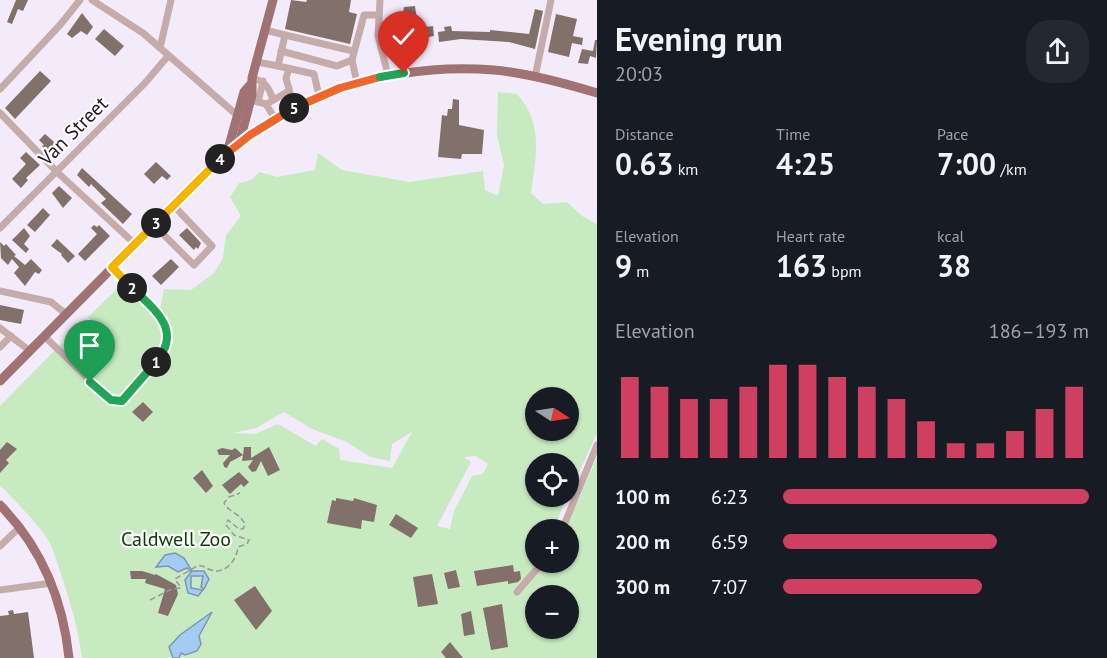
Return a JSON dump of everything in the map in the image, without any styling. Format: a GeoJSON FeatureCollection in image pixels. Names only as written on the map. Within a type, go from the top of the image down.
{"type":"FeatureCollection","features":[{"type":"Feature","properties":{"kind":"main road"},"geometry":{"type":"LineString","coordinates":[[227,153],[244,92],[251,82],[273,0]]}},
{"type":"Feature","properties":{"kind":"main road"},"geometry":{"type":"LineString","coordinates":[[0,381],[227,153],[294,108],[319,96],[357,83],[388,75],[419,71],[496,70],[535,77],[597,93]]}},
{"type":"Feature","properties":{"kind":"main road"},"geometry":{"type":"LineString","coordinates":[[239,144],[262,101],[251,82]]}},
{"type":"Feature","properties":{"kind":"main road"},"geometry":{"type":"LineString","coordinates":[[0,505],[20,526],[52,584],[64,624],[69,658]]}},
{"type":"Feature","properties":{"kind":"street"},"geometry":{"type":"LineString","coordinates":[[0,89],[60,25],[80,0]]}},
{"type":"Feature","properties":{"kind":"street"},"geometry":{"type":"LineString","coordinates":[[92,0],[121,17],[238,116]]}},
{"type":"Feature","properties":{"kind":"street"},"geometry":{"type":"LineString","coordinates":[[160,48],[171,0]]}},
{"type":"Feature","properties":{"kind":"street"},"geometry":{"type":"LineString","coordinates":[[380,0],[378,36],[388,75]]}},
{"type":"Feature","properties":{"kind":"street"},"geometry":{"type":"LineString","coordinates":[[535,77],[551,0]]}},
{"type":"Feature","properties":{"kind":"street"},"geometry":{"type":"LineString","coordinates":[[357,83],[352,60],[364,15],[378,15]]}},
{"type":"Feature","properties":{"kind":"street"},"geometry":{"type":"LineString","coordinates":[[265,30],[353,51]]}},
{"type":"Feature","properties":{"kind":"street"},"geometry":{"type":"LineString","coordinates":[[278,66],[285,35]]}},
{"type":"Feature","properties":{"kind":"street"},"geometry":{"type":"LineString","coordinates":[[281,51],[337,66],[352,60]]}},
{"type":"Feature","properties":{"kind":"street","name":"Van Street"},"geometry":{"type":"LineString","coordinates":[[0,228],[168,56]]}},
{"type":"Feature","properties":{"kind":"street"},"geometry":{"type":"LineString","coordinates":[[318,61],[314,74],[319,96]]}},
{"type":"Feature","properties":{"kind":"street"},"geometry":{"type":"LineString","coordinates":[[257,62],[314,74]]}},
{"type":"Feature","properties":{"kind":"street"},"geometry":{"type":"LineString","coordinates":[[289,69],[286,78],[294,108]]}},
{"type":"Feature","properties":{"kind":"street"},"geometry":{"type":"LineString","coordinates":[[251,82],[263,81]]}},
{"type":"Feature","properties":{"kind":"street"},"geometry":{"type":"LineString","coordinates":[[262,101],[270,90],[263,81]]}},
{"type":"Feature","properties":{"kind":"street"},"geometry":{"type":"LineString","coordinates":[[263,81],[262,101],[275,119]]}},
{"type":"Feature","properties":{"kind":"street"},"geometry":{"type":"LineString","coordinates":[[262,101],[289,91]]}},
{"type":"Feature","properties":{"kind":"street"},"geometry":{"type":"LineString","coordinates":[[0,113],[57,172],[135,244]]}},
{"type":"Feature","properties":{"kind":"street"},"geometry":{"type":"LineString","coordinates":[[154,225],[194,265],[212,246],[173,205]]}},
{"type":"Feature","properties":{"kind":"street"},"geometry":{"type":"LineString","coordinates":[[44,336],[111,400],[122,401],[161,356],[167,342],[164,323],[112,267]]}},
{"type":"Feature","properties":{"kind":"street"},"geometry":{"type":"LineString","coordinates":[[0,291],[51,302],[66,315]]}},
{"type":"Feature","properties":{"kind":"street"},"geometry":{"type":"LineString","coordinates":[[0,328],[30,351]]}},
{"type":"Feature","properties":{"kind":"street"},"geometry":{"type":"LineString","coordinates":[[2,344],[11,336]]}},
{"type":"Feature","properties":{"kind":"street"},"geometry":{"type":"LineString","coordinates":[[567,519],[597,445]]}},
{"type":"Feature","properties":{"kind":"street"},"geometry":{"type":"LineString","coordinates":[[0,546],[20,526]]}},
{"type":"Feature","properties":{"kind":"street"},"geometry":{"type":"LineString","coordinates":[[0,534],[6,540]]}},
{"type":"Feature","properties":{"kind":"street"},"geometry":{"type":"LineString","coordinates":[[517,592],[533,573]]}},
{"type":"Feature","properties":{"kind":"street"},"geometry":{"type":"LineString","coordinates":[[0,590],[52,584]]}},
{"type":"Feature","properties":{"kind":"path"},"geometry":{"type":"LineString","coordinates":[[150,600],[172,589],[181,588],[175,579],[192,569],[204,566],[211,570],[225,569],[236,558],[238,547],[248,543],[248,538],[234,535],[226,525],[228,520],[231,520],[237,528],[242,530],[245,527],[243,520],[228,510],[224,503],[240,493]]}},
{"type":"Feature","properties":{"kind":"green space","name":"Caldwell Zoo"},"geometry":{"type":"Polygon","coordinates":[[[498,92],[517,94],[526,105],[535,129],[536,153],[531,193],[543,204],[567,202],[582,216],[597,224],[597,433],[579,472],[579,453],[525,453],[525,507],[563,507],[558,519],[525,519],[525,573],[579,573],[579,519],[570,519],[575,507],[579,507],[579,499],[597,457],[597,658],[82,658],[70,603],[50,543],[30,516],[0,485],[0,406],[62,343],[87,366],[111,340],[88,317],[121,285],[135,298],[142,291],[160,308],[164,289],[191,290],[214,273],[223,258],[226,235],[241,216],[230,197],[239,183],[251,180],[260,172],[277,177],[315,170],[318,153],[342,170],[409,182],[483,171],[485,190],[498,196],[504,165],[497,135],[498,92]],[[284,412],[256,428],[233,433],[255,434],[278,424],[316,446],[322,439],[339,449],[340,460],[392,468],[412,432],[392,444],[390,461],[370,457],[347,442],[312,429],[284,412]],[[476,456],[464,457],[471,462],[437,526],[450,529],[454,511],[472,476],[483,474],[488,464],[476,456]]]}},
{"type":"Feature","properties":{"kind":"water"},"geometry":{"type":"Polygon","coordinates":[[[175,553],[184,558],[192,571],[204,571],[209,579],[204,589],[201,587],[203,576],[191,576],[191,588],[203,590],[198,596],[188,593],[185,580],[191,572],[187,568],[178,572],[168,566],[156,567],[165,555],[175,553]]]}},
{"type":"Feature","properties":{"kind":"water"},"geometry":{"type":"Polygon","coordinates":[[[212,612],[199,636],[201,644],[197,651],[185,655],[181,653],[179,658],[173,658],[169,647],[180,635],[212,612]]]}},
{"type":"Feature","properties":{"kind":"building"},"geometry":{"type":"Polygon","coordinates":[[[16,0],[28,0],[23,11],[18,9],[12,24],[7,22],[16,0]]]}},
{"type":"Feature","properties":{"kind":"building"},"geometry":{"type":"Polygon","coordinates":[[[291,0],[306,2],[307,0],[351,0],[349,12],[357,14],[350,44],[285,29],[291,0]]]}},
{"type":"Feature","properties":{"kind":"building"},"geometry":{"type":"Polygon","coordinates":[[[415,6],[418,28],[433,26],[434,36],[405,41],[405,29],[411,29],[409,18],[402,19],[404,7],[415,6]]]}},
{"type":"Feature","properties":{"kind":"building"},"geometry":{"type":"Polygon","coordinates":[[[535,9],[543,11],[535,49],[509,42],[461,39],[439,42],[438,32],[445,31],[444,27],[451,26],[452,31],[490,32],[490,30],[529,34],[535,9]]]}},
{"type":"Feature","properties":{"kind":"building"},"geometry":{"type":"Polygon","coordinates":[[[82,13],[93,27],[87,35],[81,31],[72,38],[67,34],[82,13]]]}},
{"type":"Feature","properties":{"kind":"building"},"geometry":{"type":"Polygon","coordinates":[[[556,14],[577,19],[573,36],[583,38],[582,45],[572,43],[569,57],[548,52],[556,14]]]}},
{"type":"Feature","properties":{"kind":"building"},"geometry":{"type":"Polygon","coordinates":[[[104,29],[124,46],[115,56],[95,39],[104,29]]]}},
{"type":"Feature","properties":{"kind":"building"},"geometry":{"type":"Polygon","coordinates":[[[595,40],[597,40],[596,58],[590,56],[588,64],[578,63],[582,49],[593,51],[595,40]]]}},
{"type":"Feature","properties":{"kind":"building"},"geometry":{"type":"Polygon","coordinates":[[[40,71],[51,81],[15,119],[5,108],[40,71]]]}},
{"type":"Feature","properties":{"kind":"building"},"geometry":{"type":"Polygon","coordinates":[[[453,99],[459,100],[459,125],[484,130],[482,154],[462,154],[461,159],[438,157],[442,115],[447,116],[448,109],[452,109],[453,99]]]}},
{"type":"Feature","properties":{"kind":"building"},"geometry":{"type":"Polygon","coordinates":[[[45,134],[60,147],[56,151],[51,149],[48,152],[42,146],[44,145],[39,140],[45,134]]]}},
{"type":"Feature","properties":{"kind":"building"},"geometry":{"type":"Polygon","coordinates":[[[26,152],[40,165],[26,178],[28,180],[21,188],[12,179],[26,164],[20,158],[26,152]]]}},
{"type":"Feature","properties":{"kind":"building"},"geometry":{"type":"Polygon","coordinates":[[[156,162],[171,176],[167,180],[162,176],[154,184],[144,174],[156,162]]]}},
{"type":"Feature","properties":{"kind":"building"},"geometry":{"type":"Polygon","coordinates":[[[82,168],[132,214],[123,224],[101,203],[106,199],[91,184],[89,187],[77,175],[82,168]]]}},
{"type":"Feature","properties":{"kind":"building"},"geometry":{"type":"Polygon","coordinates":[[[59,186],[72,198],[63,208],[52,193],[59,186]]]}},
{"type":"Feature","properties":{"kind":"building"},"geometry":{"type":"Polygon","coordinates":[[[43,208],[50,215],[35,232],[27,225],[43,208]]]}},
{"type":"Feature","properties":{"kind":"building"},"geometry":{"type":"Polygon","coordinates":[[[94,225],[97,227],[99,225],[110,236],[85,261],[78,254],[97,234],[91,228],[94,225]]]}},
{"type":"Feature","properties":{"kind":"building"},"geometry":{"type":"Polygon","coordinates":[[[24,228],[30,236],[24,244],[29,249],[26,253],[12,240],[24,228]]]}},
{"type":"Feature","properties":{"kind":"building"},"geometry":{"type":"Polygon","coordinates":[[[187,228],[201,243],[198,249],[196,247],[194,250],[179,235],[187,228]]]}},
{"type":"Feature","properties":{"kind":"building"},"geometry":{"type":"Polygon","coordinates":[[[57,239],[75,256],[68,263],[62,254],[51,246],[57,239]]]}},
{"type":"Feature","properties":{"kind":"building"},"geometry":{"type":"Polygon","coordinates":[[[0,242],[4,246],[6,244],[16,255],[14,256],[25,265],[31,259],[42,270],[39,274],[35,272],[25,286],[14,273],[19,267],[12,259],[8,265],[1,258],[0,242]]]}},
{"type":"Feature","properties":{"kind":"building"},"geometry":{"type":"Polygon","coordinates":[[[171,259],[179,267],[161,285],[152,276],[171,259]]]}},
{"type":"Feature","properties":{"kind":"building"},"geometry":{"type":"Polygon","coordinates":[[[0,305],[24,310],[21,324],[0,320],[0,305]]]}},
{"type":"Feature","properties":{"kind":"building"},"geometry":{"type":"Polygon","coordinates":[[[90,321],[94,326],[96,347],[85,357],[69,341],[90,321]]]}},
{"type":"Feature","properties":{"kind":"building"},"geometry":{"type":"Polygon","coordinates":[[[143,402],[153,412],[143,422],[132,412],[143,402]]]}},
{"type":"Feature","properties":{"kind":"building"},"geometry":{"type":"Polygon","coordinates":[[[7,442],[17,449],[6,460],[9,463],[0,473],[0,450],[7,442]]]}},
{"type":"Feature","properties":{"kind":"building"},"geometry":{"type":"Polygon","coordinates":[[[244,447],[251,447],[251,458],[269,447],[280,470],[268,476],[261,461],[256,471],[252,472],[248,467],[253,460],[242,461],[244,447]]]}},
{"type":"Feature","properties":{"kind":"building"},"geometry":{"type":"Polygon","coordinates":[[[235,448],[243,455],[230,462],[227,468],[223,463],[230,455],[219,455],[217,450],[235,448]]]}},
{"type":"Feature","properties":{"kind":"building"},"geometry":{"type":"Polygon","coordinates":[[[202,470],[213,486],[206,493],[193,478],[202,470]]]}},
{"type":"Feature","properties":{"kind":"building"},"geometry":{"type":"Polygon","coordinates":[[[239,472],[249,482],[244,487],[241,484],[230,494],[222,485],[239,472]]]}},
{"type":"Feature","properties":{"kind":"building"},"geometry":{"type":"Polygon","coordinates":[[[336,498],[353,501],[354,498],[377,505],[374,522],[362,520],[361,529],[327,523],[332,500],[336,501],[336,498]]]}},
{"type":"Feature","properties":{"kind":"building"},"geometry":{"type":"Polygon","coordinates":[[[396,514],[418,528],[411,538],[389,525],[396,514]]]}},
{"type":"Feature","properties":{"kind":"building"},"geometry":{"type":"Polygon","coordinates":[[[513,565],[514,572],[520,571],[521,579],[518,582],[508,584],[508,581],[477,586],[474,571],[513,565]]]}},
{"type":"Feature","properties":{"kind":"building"},"geometry":{"type":"Polygon","coordinates":[[[456,570],[460,587],[448,589],[444,573],[456,570]]]}},
{"type":"Feature","properties":{"kind":"building"},"geometry":{"type":"Polygon","coordinates":[[[130,571],[156,574],[176,585],[178,594],[168,616],[158,613],[165,589],[145,583],[146,579],[131,579],[130,571]]]}},
{"type":"Feature","properties":{"kind":"building"},"geometry":{"type":"Polygon","coordinates":[[[432,574],[438,604],[418,607],[413,577],[432,574]]]}},
{"type":"Feature","properties":{"kind":"building"},"geometry":{"type":"Polygon","coordinates":[[[255,586],[272,611],[256,630],[234,600],[255,586]]]}},
{"type":"Feature","properties":{"kind":"building"},"geometry":{"type":"Polygon","coordinates":[[[502,604],[508,647],[491,650],[483,608],[502,604]]]}},
{"type":"Feature","properties":{"kind":"building"},"geometry":{"type":"Polygon","coordinates":[[[13,610],[14,614],[28,612],[34,658],[0,658],[0,616],[9,615],[8,611],[13,610]]]}},
{"type":"Feature","properties":{"kind":"building"},"geometry":{"type":"Polygon","coordinates":[[[471,611],[475,634],[464,636],[461,614],[471,611]]]}},
{"type":"Feature","properties":{"kind":"building"},"geometry":{"type":"Polygon","coordinates":[[[450,642],[463,658],[446,658],[441,652],[450,642]]]}},
{"type":"Feature","properties":{"kind":"route"},"geometry":{"type":"LineString","coordinates":[[90,382],[111,400],[122,401],[161,356],[167,342],[166,327],[162,319],[112,267],[199,179],[239,144],[294,108],[340,88],[404,73]]}}]}
